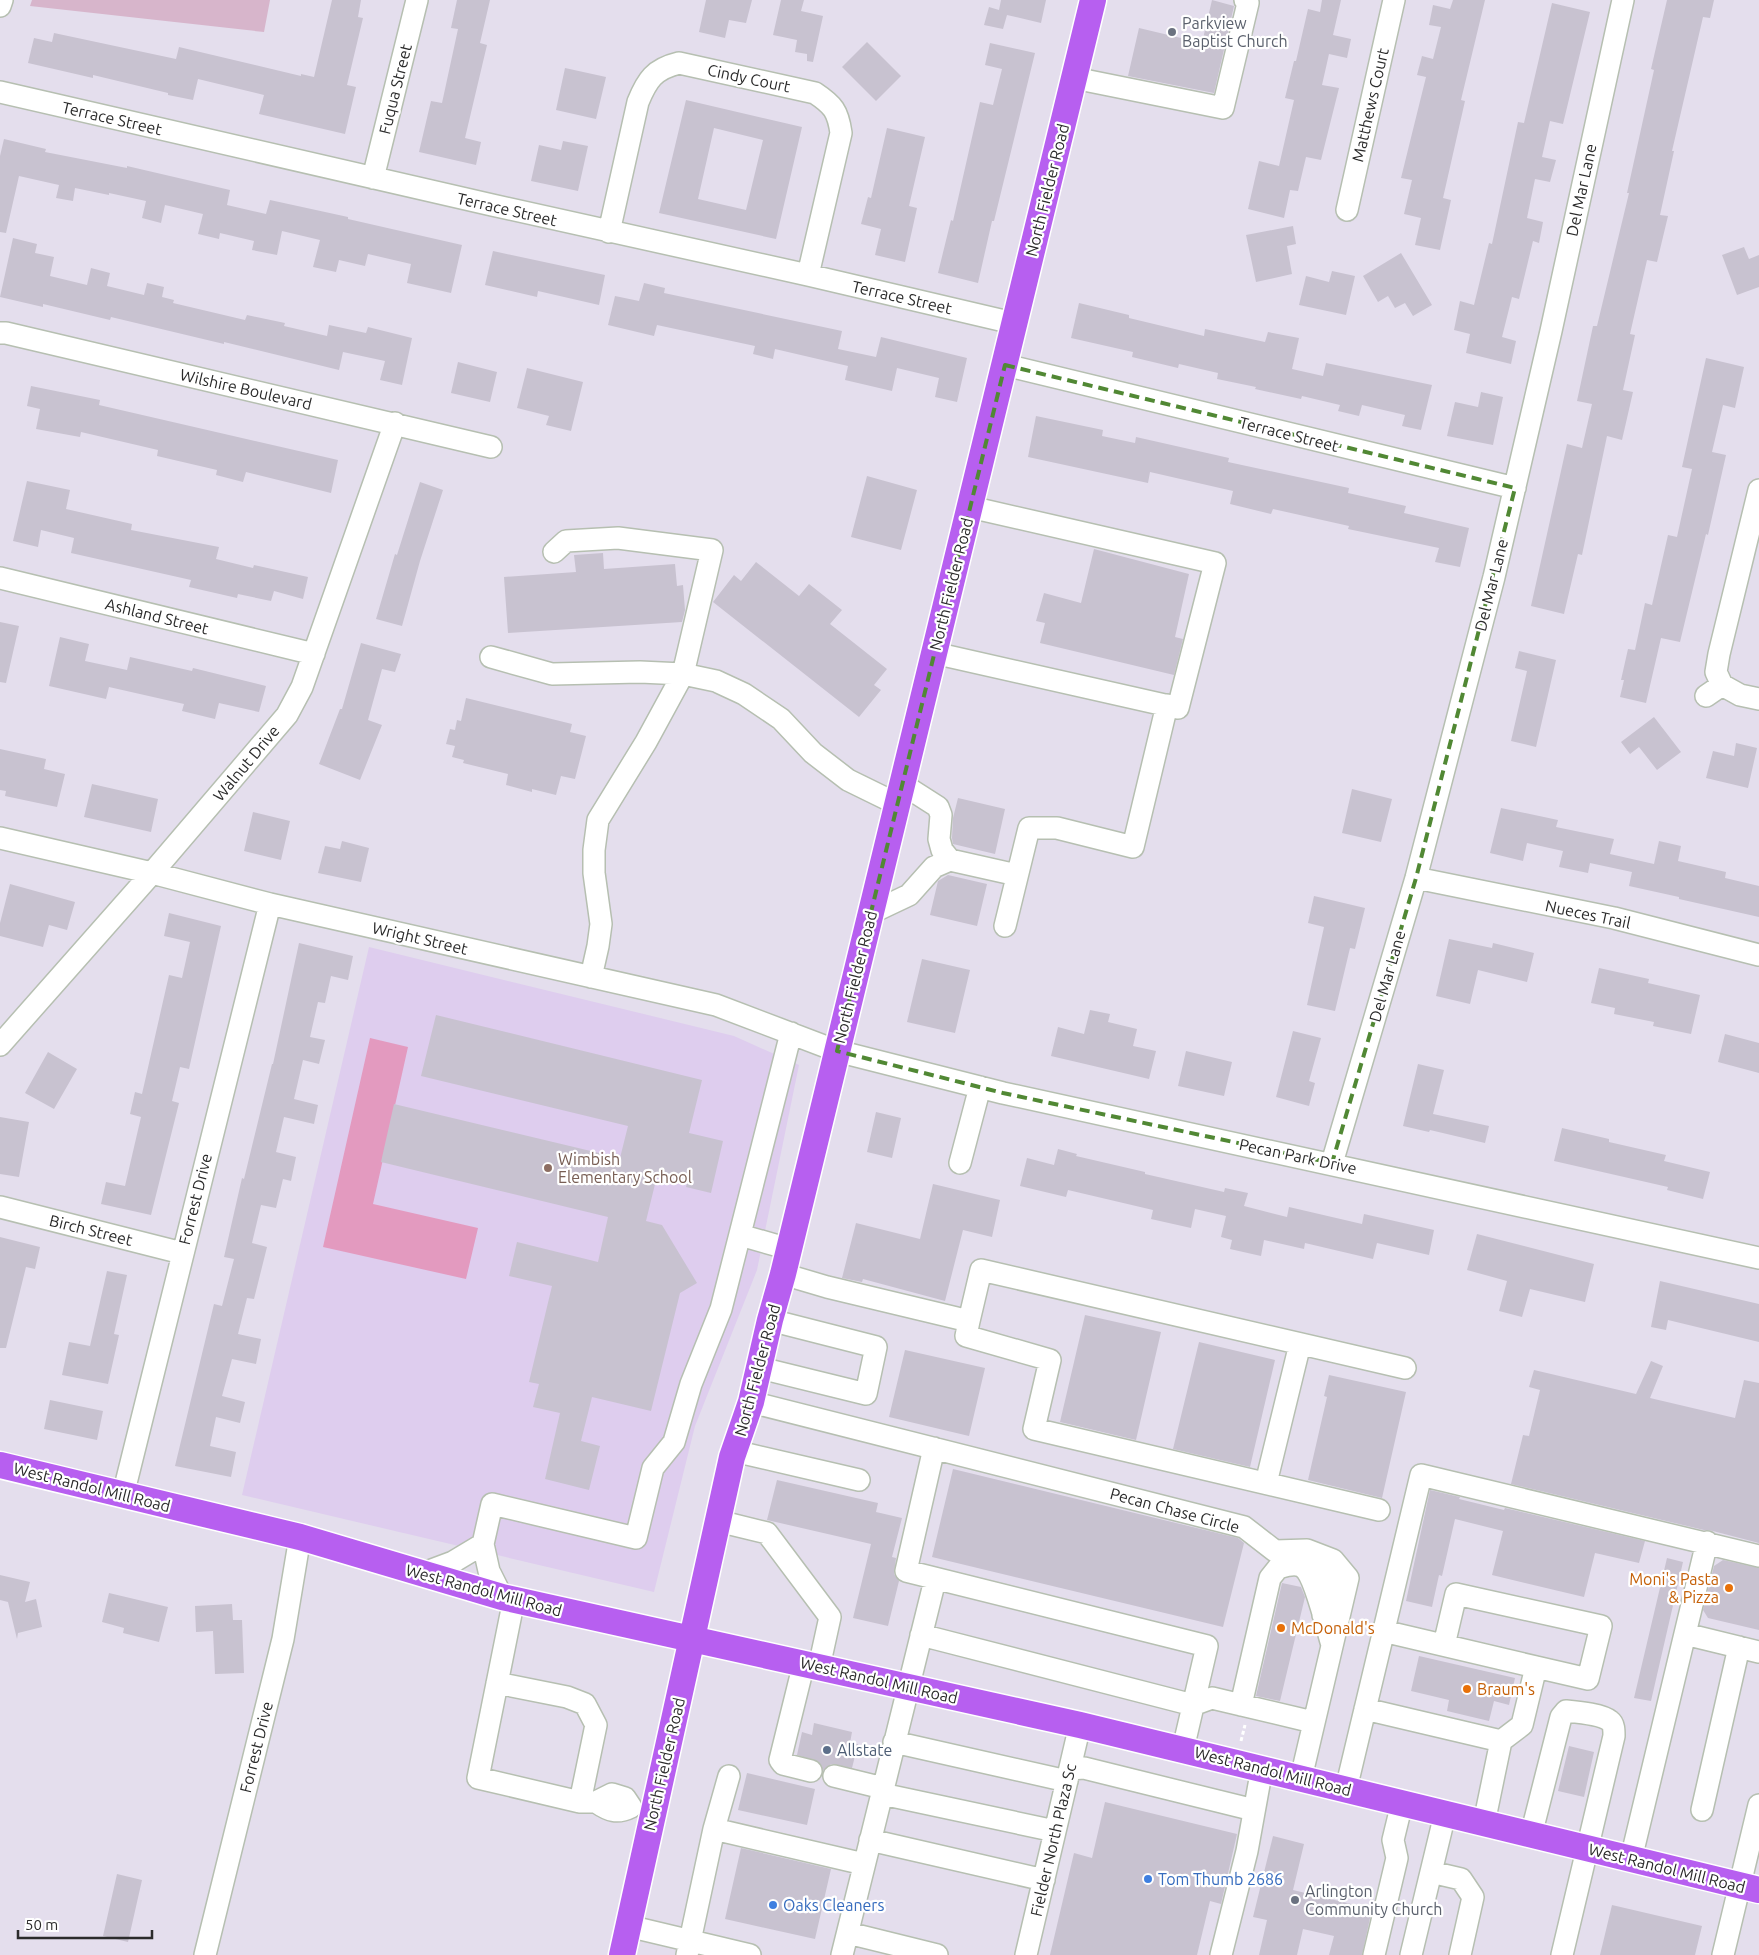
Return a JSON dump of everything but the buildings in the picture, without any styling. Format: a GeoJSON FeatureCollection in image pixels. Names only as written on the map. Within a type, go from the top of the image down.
{"type":"FeatureCollection","features":[{"type":"Feature","properties":{"kind":"main road","name":"North Fielder Road"},"geometry":{"type":"LineString","coordinates":[[622,1955],[628,1926],[642,1809],[692,1640],[734,1451],[752,1402],[770,1320],[790,1249],[1093,0]]}},
{"type":"Feature","properties":{"kind":"main road","name":"West Randol Mill Road"},"geometry":{"type":"LineString","coordinates":[[0,1465],[300,1537],[508,1598],[1080,1725],[1749,1888]]}},
{"type":"Feature","properties":{"kind":"street"},"geometry":{"type":"LineString","coordinates":[[0,6],[2,0]]}},
{"type":"Feature","properties":{"kind":"street","name":"Fuqua Street"},"geometry":{"type":"LineString","coordinates":[[373,178],[417,0]]}},
{"type":"Feature","properties":{"kind":"street","name":"Matthews Court"},"geometry":{"type":"LineString","coordinates":[[1347,210],[1394,0]]}},
{"type":"Feature","properties":{"kind":"street","name":"Del Mar Lane"},"geometry":{"type":"LineString","coordinates":[[1332,1163],[1416,878],[1515,488],[1623,0]]}},
{"type":"Feature","properties":{"kind":"street"},"geometry":{"type":"LineString","coordinates":[[1074,78],[1223,108],[1246,2]]}},
{"type":"Feature","properties":{"kind":"street","name":"Cindy Court"},"geometry":{"type":"LineString","coordinates":[[609,232],[638,102],[644,86],[655,73],[666,66],[678,63],[795,88],[815,93],[829,102],[839,117],[841,133],[808,275]]}},
{"type":"Feature","properties":{"kind":"street","name":"Terrace Street"},"geometry":{"type":"LineString","coordinates":[[0,92],[1014,323]]}},
{"type":"Feature","properties":{"kind":"street","name":"Wilshire Boulevard"},"geometry":{"type":"LineString","coordinates":[[0,334],[6,333],[492,447]]}},
{"type":"Feature","properties":{"kind":"street","name":"Terrace Street"},"geometry":{"type":"LineString","coordinates":[[1005,365],[1515,488]]}},
{"type":"Feature","properties":{"kind":"street","name":"Walnut Drive"},"geometry":{"type":"LineString","coordinates":[[0,1045],[152,873],[287,715],[302,687],[395,424]]}},
{"type":"Feature","properties":{"kind":"street"},"geometry":{"type":"LineString","coordinates":[[1759,490],[1719,654],[1714,691],[1759,699]]}},
{"type":"Feature","properties":{"kind":"street"},"geometry":{"type":"LineString","coordinates":[[934,653],[1178,708],[1215,563],[970,507]]}},
{"type":"Feature","properties":{"kind":"street"},"geometry":{"type":"LineString","coordinates":[[554,552],[566,541],[618,538],[712,550],[683,674],[646,742],[598,820],[594,850],[594,873],[601,924],[591,977]]}},
{"type":"Feature","properties":{"kind":"street","name":"Ashland Street"},"geometry":{"type":"LineString","coordinates":[[0,578],[314,654]]}},
{"type":"Feature","properties":{"kind":"street"},"geometry":{"type":"LineString","coordinates":[[491,658],[552,674],[640,672],[683,674],[716,680],[744,694],[781,719],[813,753],[848,780],[900,794],[938,807],[941,815],[939,839],[942,850],[950,860]]}},
{"type":"Feature","properties":{"kind":"street"},"geometry":{"type":"LineString","coordinates":[[1004,926],[1029,828],[1057,828],[1133,847],[1167,705]]}},
{"type":"Feature","properties":{"kind":"street","name":"Wright Street"},"geometry":{"type":"LineString","coordinates":[[0,838],[152,873],[270,904],[716,1005],[837,1051]]}},
{"type":"Feature","properties":{"kind":"street"},"geometry":{"type":"LineString","coordinates":[[870,913],[909,895],[934,867],[950,860],[1017,875]]}},
{"type":"Feature","properties":{"kind":"street","name":"Nueces Trail"},"geometry":{"type":"LineString","coordinates":[[1416,878],[1614,918],[1759,955]]}},
{"type":"Feature","properties":{"kind":"street","name":"Forrest Drive"},"geometry":{"type":"LineString","coordinates":[[123,1495],[270,904]]}},
{"type":"Feature","properties":{"kind":"street"},"geometry":{"type":"LineString","coordinates":[[642,1809],[622,1812],[609,1811],[588,1802],[478,1778],[497,1683],[508,1598],[489,1571],[483,1544],[492,1504],[636,1538],[653,1468],[674,1442],[692,1384],[721,1309],[791,1034]]}},
{"type":"Feature","properties":{"kind":"street","name":"Pecan Park Drive"},"geometry":{"type":"LineString","coordinates":[[837,1051],[980,1087],[1759,1258]]}},
{"type":"Feature","properties":{"kind":"street"},"geometry":{"type":"LineString","coordinates":[[960,1163],[980,1087]]}},
{"type":"Feature","properties":{"kind":"street","name":"Birch Street"},"geometry":{"type":"LineString","coordinates":[[0,1207],[182,1253]]}},
{"type":"Feature","properties":{"kind":"street"},"geometry":{"type":"LineString","coordinates":[[740,1235],[790,1249]]}},
{"type":"Feature","properties":{"kind":"street"},"geometry":{"type":"LineString","coordinates":[[1379,1510],[1034,1429],[1050,1360],[966,1336],[981,1270],[1405,1368]]}},
{"type":"Feature","properties":{"kind":"street"},"geometry":{"type":"LineString","coordinates":[[783,1274],[827,1287],[969,1321]]}},
{"type":"Feature","properties":{"kind":"street"},"geometry":{"type":"LineString","coordinates":[[760,1368],[866,1394],[876,1347],[770,1320]]}},
{"type":"Feature","properties":{"kind":"street"},"geometry":{"type":"LineString","coordinates":[[1266,1482],[1300,1344]]}},
{"type":"Feature","properties":{"kind":"street","name":"Pecan Chase Circle"},"geometry":{"type":"LineString","coordinates":[[752,1402],[1244,1527],[1275,1551]]}},
{"type":"Feature","properties":{"kind":"street"},"geometry":{"type":"LineString","coordinates":[[934,1448],[906,1571],[1207,1646],[1183,1750]]}},
{"type":"Feature","properties":{"kind":"street"},"geometry":{"type":"LineString","coordinates":[[734,1451],[859,1480]]}},
{"type":"Feature","properties":{"kind":"street"},"geometry":{"type":"LineString","coordinates":[[1346,1789],[1421,1475],[1759,1556]]}},
{"type":"Feature","properties":{"kind":"street"},"geometry":{"type":"LineString","coordinates":[[718,1521],[767,1533],[830,1617],[811,1665],[780,1760],[782,1764],[811,1771]]}},
{"type":"Feature","properties":{"kind":"street","name":"Forrest Drive"},"geometry":{"type":"LineString","coordinates":[[205,1955],[283,1639],[300,1537]]}},
{"type":"Feature","properties":{"kind":"street"},"geometry":{"type":"LineString","coordinates":[[1631,1859],[1707,1542]]}},
{"type":"Feature","properties":{"kind":"street"},"geometry":{"type":"LineString","coordinates":[[421,1574],[453,1562],[483,1544]]}},
{"type":"Feature","properties":{"kind":"street"},"geometry":{"type":"LineString","coordinates":[[1237,1704],[1243,1657],[1266,1563],[1275,1551],[1306,1550],[1333,1560],[1348,1578],[1301,1778]]}},
{"type":"Feature","properties":{"kind":"street"},"geometry":{"type":"LineString","coordinates":[[1237,1704],[1270,1578],[1278,1568],[1292,1564],[1299,1559],[1307,1560],[1328,1574],[1330,1584],[1323,1615],[1332,1645]]}},
{"type":"Feature","properties":{"kind":"street"},"geometry":{"type":"LineString","coordinates":[[842,1955],[936,1580]]}},
{"type":"Feature","properties":{"kind":"street"},"geometry":{"type":"LineString","coordinates":[[1383,1631],[1444,1646],[1588,1679],[1601,1626],[1456,1594],[1444,1646]]}},
{"type":"Feature","properties":{"kind":"street"},"geometry":{"type":"LineString","coordinates":[[1685,1634],[1749,1649],[1702,1810]]}},
{"type":"Feature","properties":{"kind":"street"},"geometry":{"type":"LineString","coordinates":[[921,1635],[1193,1705],[1212,1698],[1313,1722]]}},
{"type":"Feature","properties":{"kind":"street"},"geometry":{"type":"LineString","coordinates":[[1484,1823],[1501,1741],[1522,1725],[1536,1667]]}},
{"type":"Feature","properties":{"kind":"street"},"geometry":{"type":"LineString","coordinates":[[497,1683],[567,1697],[585,1704],[596,1725],[588,1802]]}},
{"type":"Feature","properties":{"kind":"street"},"geometry":{"type":"LineString","coordinates":[[1364,1709],[1501,1741]]}},
{"type":"Feature","properties":{"kind":"street"},"geometry":{"type":"LineString","coordinates":[[1531,1835],[1561,1717],[1566,1712],[1578,1712],[1609,1720],[1614,1725],[1614,1736],[1562,1955]]}},
{"type":"Feature","properties":{"kind":"street","name":"Fielder North Plaza Sc"},"geometry":{"type":"LineString","coordinates":[[1026,1955],[1080,1725]]}},
{"type":"Feature","properties":{"kind":"street"},"geometry":{"type":"LineString","coordinates":[[894,1742],[1069,1775],[1084,1768],[1254,1810]]}},
{"type":"Feature","properties":{"kind":"street"},"geometry":{"type":"LineString","coordinates":[[1221,1955],[1247,1851],[1262,1768]]}},
{"type":"Feature","properties":{"kind":"street"},"geometry":{"type":"LineString","coordinates":[[688,1948],[714,1829],[729,1776]]}},
{"type":"Feature","properties":{"kind":"street"},"geometry":{"type":"LineString","coordinates":[[839,1784],[1055,1832]]}},
{"type":"Feature","properties":{"kind":"street"},"geometry":{"type":"LineString","coordinates":[[1374,1955],[1396,1858],[1393,1840],[1402,1803]]}},
{"type":"Feature","properties":{"kind":"street"},"geometry":{"type":"LineString","coordinates":[[1723,1955],[1749,1888],[1759,1805]]}},
{"type":"Feature","properties":{"kind":"street"},"geometry":{"type":"LineString","coordinates":[[1411,1955],[1445,1814]]}},
{"type":"Feature","properties":{"kind":"street"},"geometry":{"type":"LineString","coordinates":[[714,1829],[864,1864]]}},
{"type":"Feature","properties":{"kind":"street"},"geometry":{"type":"LineString","coordinates":[[870,1840],[1044,1880]]}},
{"type":"Feature","properties":{"kind":"street"},"geometry":{"type":"LineString","coordinates":[[1431,1872],[1461,1879],[1474,1897],[1460,1955]]}},
{"type":"Feature","properties":{"kind":"street"},"geometry":{"type":"LineString","coordinates":[[628,1926],[688,1948],[750,1955]]}},
{"type":"Feature","properties":{"kind":"street"},"geometry":{"type":"LineString","coordinates":[[848,1933],[937,1955]]}},
{"type":"Feature","properties":{"kind":"highlighted area"},"geometry":{"type":"Polygon","coordinates":[[[1005,365],[1515,488],[1416,878],[1332,1163],[1003,1093],[837,1051],[1005,365]]]}},
{"type":"Feature","properties":{"kind":"shaded area"},"geometry":{"type":"Polygon","coordinates":[[[32,0],[270,0],[264,32],[30,6],[32,0]]]}},
{"type":"Feature","properties":{"kind":"shaded area","name":"Wimbish Elementary School"},"geometry":{"type":"Polygon","coordinates":[[[369,947],[734,1036],[799,1065],[757,1270],[695,1426],[654,1592],[242,1495],[369,947]]]}},
{"type":"Feature","properties":{"kind":"shaded area"},"geometry":{"type":"Polygon","coordinates":[[[370,1038],[408,1047],[373,1204],[478,1228],[466,1279],[323,1247],[370,1038]]]}},
{"type":"Feature","properties":{"kind":"place","name":"Parkview Baptist Church"},"geometry":{"type":"Point","coordinates":[1172,32]}},
{"type":"Feature","properties":{"kind":"place","name":"Wimbish Elementary School"},"geometry":{"type":"Point","coordinates":[548,1168]}},
{"type":"Feature","properties":{"kind":"place","name":"Moni's Pasta & Pizza"},"geometry":{"type":"Point","coordinates":[1729,1588]}},
{"type":"Feature","properties":{"kind":"place","name":"McDonald's"},"geometry":{"type":"Point","coordinates":[1281,1628]}},
{"type":"Feature","properties":{"kind":"place","name":"Braum's"},"geometry":{"type":"Point","coordinates":[1467,1689]}},
{"type":"Feature","properties":{"kind":"place","name":"Allstate"},"geometry":{"type":"Point","coordinates":[827,1750]}},
{"type":"Feature","properties":{"kind":"place","name":"Tom Thumb 2686"},"geometry":{"type":"Point","coordinates":[1148,1879]}},
{"type":"Feature","properties":{"kind":"place","name":"Arlington Community Church"},"geometry":{"type":"Point","coordinates":[1295,1900]}},
{"type":"Feature","properties":{"kind":"place","name":"Oaks Cleaners"},"geometry":{"type":"Point","coordinates":[773,1905]}}]}
